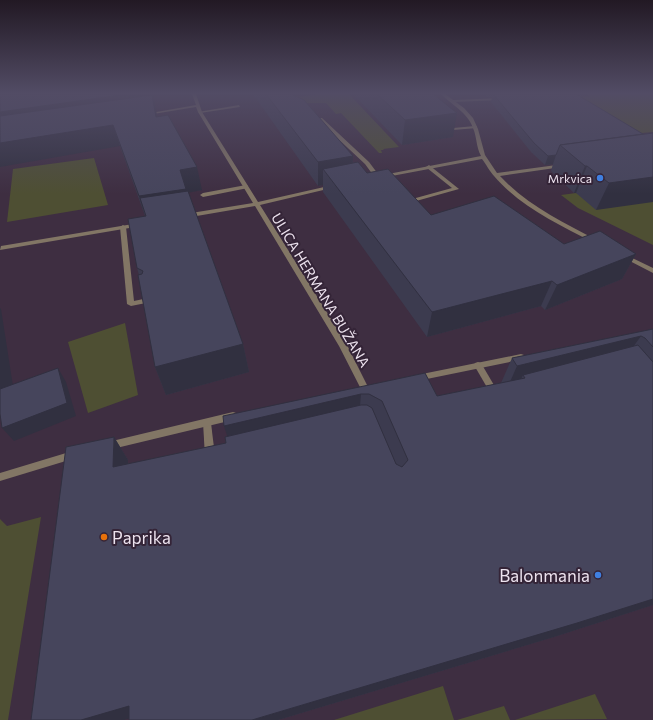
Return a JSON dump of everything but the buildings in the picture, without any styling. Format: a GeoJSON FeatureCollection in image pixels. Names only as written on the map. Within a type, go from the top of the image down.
{"type":"FeatureCollection","features":[{"type":"Feature","properties":{"kind":"street","name":"ULICA HERMANA BUŽANA"},"geometry":{"type":"LineString","coordinates":[[210,128],[339,338],[365,389]]}},
{"type":"Feature","properties":{"kind":"street"},"geometry":{"type":"LineString","coordinates":[[329,128],[367,164],[378,178]]}},
{"type":"Feature","properties":{"kind":"street"},"geometry":{"type":"LineString","coordinates":[[453,129],[468,128]]}},
{"type":"Feature","properties":{"kind":"street"},"geometry":{"type":"LineString","coordinates":[[475,128],[483,157],[496,175],[510,189],[528,203],[598,243]]}},
{"type":"Feature","properties":{"kind":"street"},"geometry":{"type":"LineString","coordinates":[[371,179],[483,157]]}},
{"type":"Feature","properties":{"kind":"street"},"geometry":{"type":"LineString","coordinates":[[496,175],[571,164]]}},
{"type":"Feature","properties":{"kind":"street"},"geometry":{"type":"LineString","coordinates":[[401,203],[456,189],[429,167]]}},
{"type":"Feature","properties":{"kind":"street","name":"ULICA HERMANA BUŽANA"},"geometry":{"type":"LineString","coordinates":[[179,217],[256,204],[341,185]]}},
{"type":"Feature","properties":{"kind":"street"},"geometry":{"type":"LineString","coordinates":[[203,195],[246,187]]}},
{"type":"Feature","properties":{"kind":"street"},"geometry":{"type":"LineString","coordinates":[[1,248],[143,224]]}},
{"type":"Feature","properties":{"kind":"street"},"geometry":{"type":"LineString","coordinates":[[123,227],[131,304],[148,300]]}},
{"type":"Feature","properties":{"kind":"street"},"geometry":{"type":"LineString","coordinates":[[619,253],[653,271]]}},
{"type":"Feature","properties":{"kind":"street"},"geometry":{"type":"LineString","coordinates":[[410,379],[531,355]]}},
{"type":"Feature","properties":{"kind":"street"},"geometry":{"type":"LineString","coordinates":[[478,365],[497,398],[503,396]]}},
{"type":"Feature","properties":{"kind":"street"},"geometry":{"type":"LineString","coordinates":[[102,448],[244,414]]}},
{"type":"Feature","properties":{"kind":"street"},"geometry":{"type":"LineString","coordinates":[[207,423],[210,459],[217,457]]}},
{"type":"Feature","properties":{"kind":"street"},"geometry":{"type":"LineString","coordinates":[[0,477],[87,452]]}},
{"type":"Feature","properties":{"kind":"green space"},"geometry":{"type":"Polygon","coordinates":[[[355,128],[381,128],[399,147],[383,149],[384,150],[381,150],[382,153],[379,153],[355,128]]]}},
{"type":"Feature","properties":{"kind":"green space"},"geometry":{"type":"Polygon","coordinates":[[[555,128],[653,128],[653,132],[564,140],[555,128]]]}},
{"type":"Feature","properties":{"kind":"green space"},"geometry":{"type":"Polygon","coordinates":[[[94,158],[108,205],[7,222],[13,169],[94,158]]]}},
{"type":"Feature","properties":{"kind":"green space"},"geometry":{"type":"Polygon","coordinates":[[[576,193],[653,202],[653,245],[578,208],[561,195],[576,193]]]}},
{"type":"Feature","properties":{"kind":"green space"},"geometry":{"type":"Polygon","coordinates":[[[125,323],[138,395],[88,413],[68,342],[125,323]]]}},
{"type":"Feature","properties":{"kind":"green space"},"geometry":{"type":"Polygon","coordinates":[[[41,517],[8,720],[0,720],[0,519],[7,526],[41,517]]]}},
{"type":"Feature","properties":{"kind":"green space"},"geometry":{"type":"Polygon","coordinates":[[[443,686],[454,720],[334,720],[443,686]]]}},
{"type":"Feature","properties":{"kind":"green space"},"geometry":{"type":"Polygon","coordinates":[[[595,694],[607,719],[515,720],[595,694]]]}},
{"type":"Feature","properties":{"kind":"green space"},"geometry":{"type":"Polygon","coordinates":[[[504,706],[510,720],[457,720],[504,706]]]}},
{"type":"Feature","properties":{"kind":"place","name":"Mrkvica"},"geometry":{"type":"Point","coordinates":[600,178]}},
{"type":"Feature","properties":{"kind":"place","name":"Paprika"},"geometry":{"type":"Point","coordinates":[104,537]}},
{"type":"Feature","properties":{"kind":"place","name":"Balonmania"},"geometry":{"type":"Point","coordinates":[598,575]}}]}
